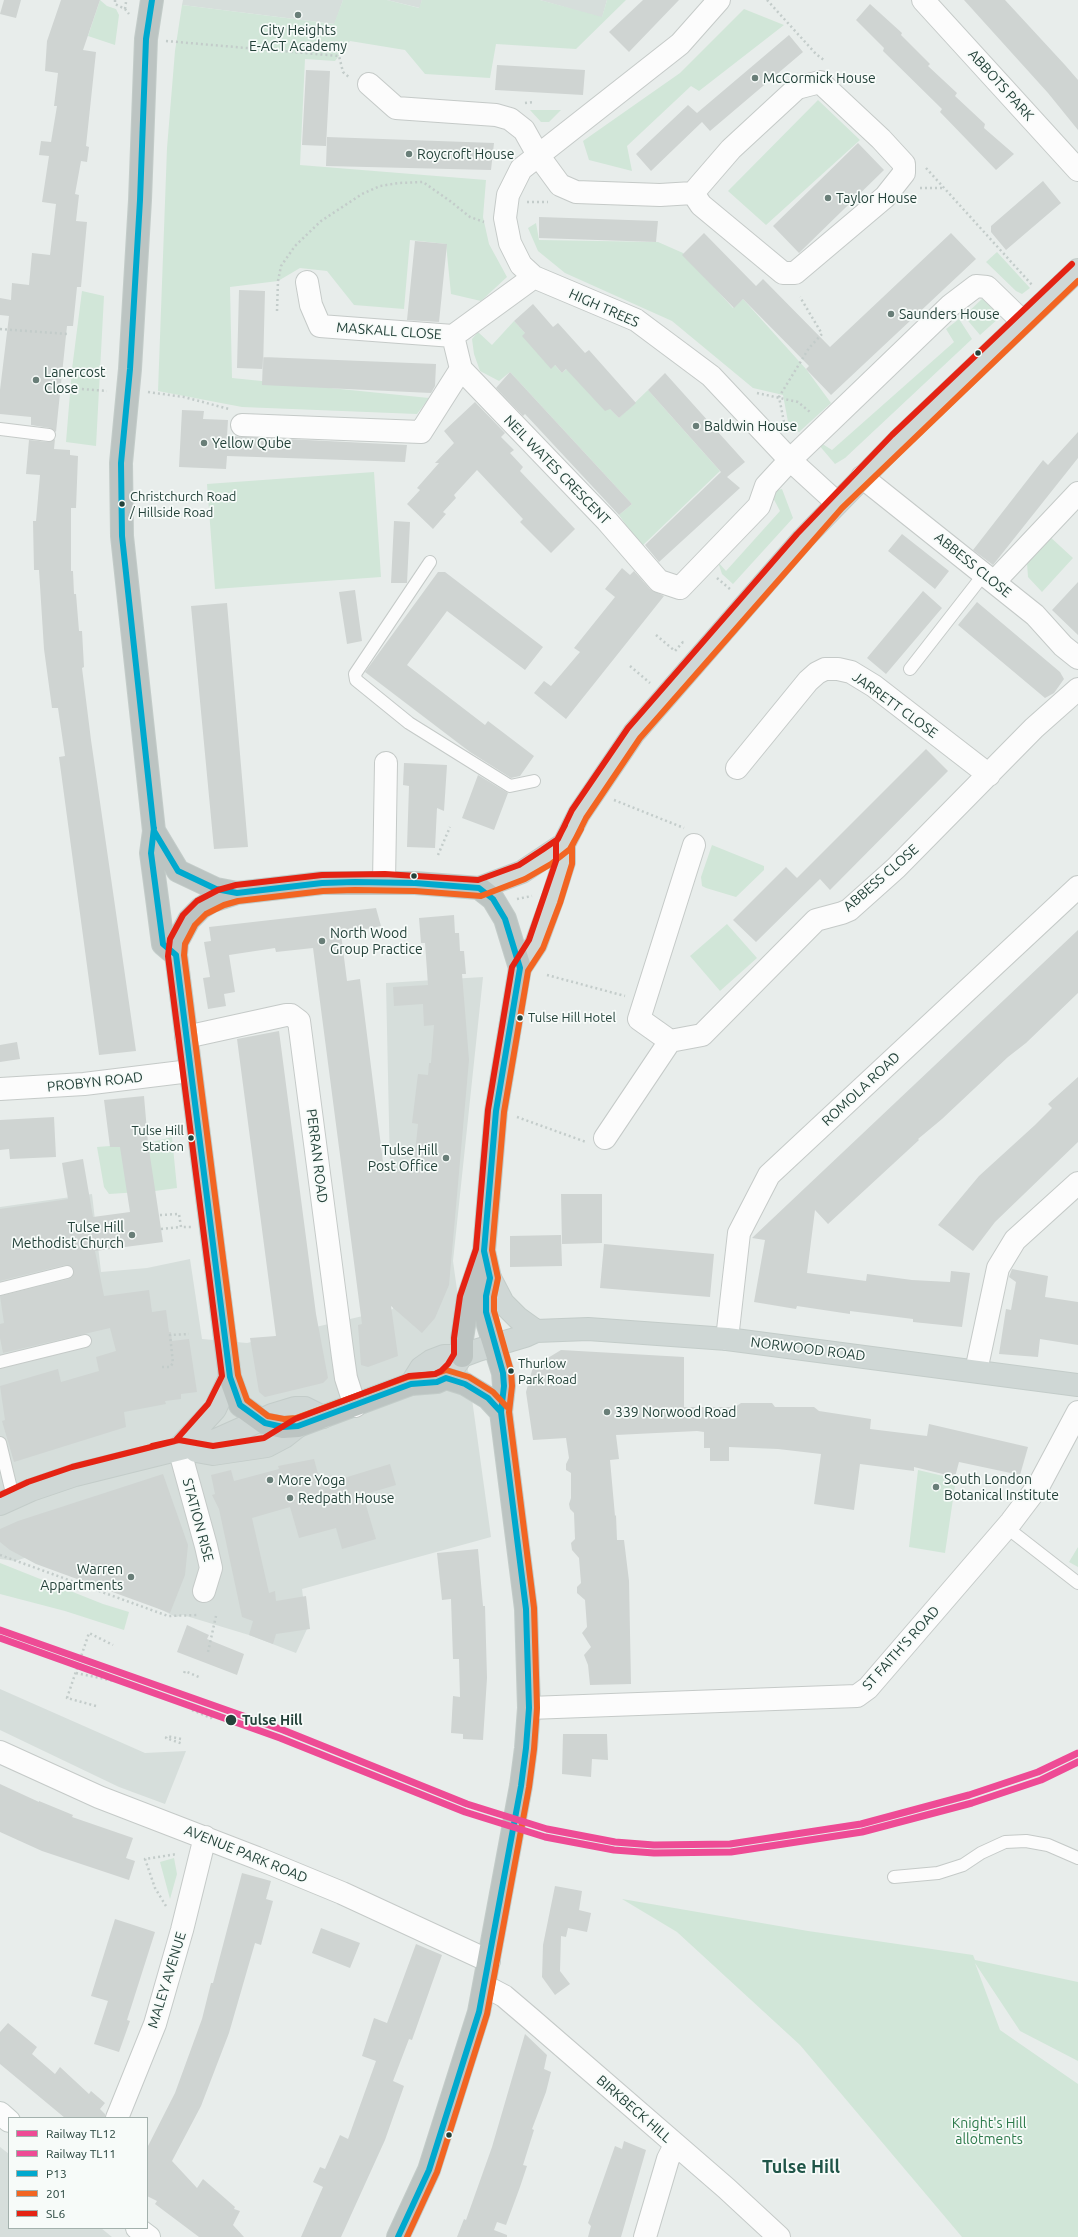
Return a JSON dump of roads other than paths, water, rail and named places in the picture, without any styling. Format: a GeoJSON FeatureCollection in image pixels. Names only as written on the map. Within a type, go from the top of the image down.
{"type":"FeatureCollection","features":[{"type":"Feature","properties":{"kind":"highway"},"geometry":{"type":"LineString","coordinates":[[152,0],[146,39],[140,208],[130,369],[121,464],[122,536],[154,831],[151,853],[162,944],[176,955]]}},
{"type":"Feature","properties":{"kind":"highway"},"geometry":{"type":"LineString","coordinates":[[154,831],[178,871],[216,889],[237,893]]}},
{"type":"Feature","properties":{"kind":"highway"},"geometry":{"type":"LineString","coordinates":[[462,1356],[462,1339],[468,1298],[484,1251],[496,1111],[520,968],[505,919],[492,899],[479,888],[384,882],[322,884],[237,893],[212,901],[193,916],[182,931],[177,942],[176,955],[230,1377],[240,1405],[259,1420],[271,1425],[298,1426],[411,1384],[437,1382],[446,1378],[465,1384],[474,1389],[488,1398],[501,1412]]}},
{"type":"Feature","properties":{"kind":"highway"},"geometry":{"type":"LineString","coordinates":[[398,2237],[429,2170],[475,2026],[485,1986],[521,1786],[529,1708],[526,1608],[501,1412],[504,1379],[488,1325],[486,1296],[490,1278],[484,1251]]}},
{"type":"Feature","properties":{"kind":"main road"},"geometry":{"type":"LineString","coordinates":[[520,968],[536,944],[552,900],[564,862],[564,844],[580,814],[634,733],[836,502],[1078,270]]}},
{"type":"Feature","properties":{"kind":"main road"},"geometry":{"type":"LineString","coordinates":[[479,888],[522,872],[564,844]]}},
{"type":"Feature","properties":{"kind":"main road"},"geometry":{"type":"LineString","coordinates":[[490,1278],[503,1303],[518,1318],[536,1331]]}},
{"type":"Feature","properties":{"kind":"main road","name":"NORWOOD ROAD"},"geometry":{"type":"LineString","coordinates":[[411,1384],[421,1368],[431,1361],[444,1356],[462,1356],[536,1331],[610,1330],[727,1339],[1078,1385]]}},
{"type":"Feature","properties":{"kind":"main road"},"geometry":{"type":"LineString","coordinates":[[446,1378],[462,1356]]}},
{"type":"Feature","properties":{"kind":"main road"},"geometry":{"type":"LineString","coordinates":[[179,1448],[215,1409],[230,1377]]}},
{"type":"Feature","properties":{"kind":"main road"},"geometry":{"type":"LineString","coordinates":[[7,1501],[75,1475],[216,1440],[259,1420],[295,1408],[305,1408],[323,1417]]}},
{"type":"Feature","properties":{"kind":"main road"},"geometry":{"type":"LineString","coordinates":[[179,1448],[213,1454],[267,1446],[284,1437],[298,1426]]}},
{"type":"Feature","properties":{"kind":"street","name":"HIGH TREES"},"geometry":{"type":"LineString","coordinates":[[719,0],[680,44],[521,169],[508,195],[506,218],[510,243],[521,265],[534,278],[636,320],[711,376],[790,460],[836,502]]}},
{"type":"Feature","properties":{"kind":"street","name":"ABBOTS PARK"},"geometry":{"type":"LineString","coordinates":[[923,0],[1078,170]]}},
{"type":"Feature","properties":{"kind":"street"},"geometry":{"type":"LineString","coordinates":[[369,84],[396,108],[496,115],[510,119],[524,130],[538,155],[560,185],[576,192],[660,195],[693,193],[731,149],[797,88],[820,82],[881,139],[904,164],[904,173],[885,197],[795,273],[783,273],[701,205],[693,193]]}},
{"type":"Feature","properties":{"kind":"street","name":"MASKALL CLOSE"},"geometry":{"type":"LineString","coordinates":[[308,282],[311,305],[320,326],[454,336],[534,278]]}},
{"type":"Feature","properties":{"kind":"street"},"geometry":{"type":"LineString","coordinates":[[790,460],[951,305],[976,286],[987,287],[1023,322]]}},
{"type":"Feature","properties":{"kind":"street"},"geometry":{"type":"LineString","coordinates":[[242,425],[421,432],[461,369],[454,336]]}},
{"type":"Feature","properties":{"kind":"street","name":"NEIL WATES CRESCENT"},"geometry":{"type":"LineString","coordinates":[[461,369],[607,521],[659,581],[680,588],[759,506],[766,486],[790,460]]}},
{"type":"Feature","properties":{"kind":"street","name":"ABBESS CLOSE"},"geometry":{"type":"LineString","coordinates":[[862,477],[1035,615],[1063,646],[1078,658]]}},
{"type":"Feature","properties":{"kind":"street"},"geometry":{"type":"LineString","coordinates":[[989,578],[1078,493]]}},
{"type":"Feature","properties":{"kind":"street","name":"JARRETT CLOSE"},"geometry":{"type":"LineString","coordinates":[[737,768],[816,673],[838,669],[851,672],[874,686],[989,775]]}},
{"type":"Feature","properties":{"kind":"street","name":"ABBESS CLOSE"},"geometry":{"type":"LineString","coordinates":[[670,1041],[702,1035],[816,920],[842,914],[849,910],[896,868],[1034,728],[1078,689]]}},
{"type":"Feature","properties":{"kind":"street"},"geometry":{"type":"LineString","coordinates":[[384,882],[386,763]]}},
{"type":"Feature","properties":{"kind":"street"},"geometry":{"type":"LineString","coordinates":[[605,1138],[670,1041],[639,1019],[694,845]]}},
{"type":"Feature","properties":{"kind":"street","name":"ROMOLA ROAD"},"geometry":{"type":"LineString","coordinates":[[727,1339],[738,1233],[769,1175],[1078,887]]}},
{"type":"Feature","properties":{"kind":"street","name":"PERRAN ROAD"},"geometry":{"type":"LineString","coordinates":[[186,1037],[286,1015],[296,1018],[299,1021],[343,1358],[346,1378],[355,1406]]}},
{"type":"Feature","properties":{"kind":"street","name":"PROBYN ROAD"},"geometry":{"type":"LineString","coordinates":[[0,1089],[97,1082],[190,1071]]}},
{"type":"Feature","properties":{"kind":"street"},"geometry":{"type":"LineString","coordinates":[[976,1371],[998,1268],[1015,1240],[1078,1183]]}},
{"type":"Feature","properties":{"kind":"street","name":"ST FAITH'S ROAD"},"geometry":{"type":"LineString","coordinates":[[529,1708],[857,1696],[868,1688],[1006,1527],[1039,1485],[1078,1412]]}},
{"type":"Feature","properties":{"kind":"street","name":"STATION RISE"},"geometry":{"type":"LineString","coordinates":[[179,1448],[211,1568],[204,1591]]}},
{"type":"Feature","properties":{"kind":"street","name":"AVENUE PARK ROAD"},"geometry":{"type":"LineString","coordinates":[[0,1752],[99,1796],[342,1893],[489,1961]]}},
{"type":"Feature","properties":{"kind":"street","name":"MALEY AVENUE"},"geometry":{"type":"LineString","coordinates":[[117,2117],[155,2024],[178,1944],[205,1838]]}},
{"type":"Feature","properties":{"kind":"street","name":"BIRKBECK HILL"},"geometry":{"type":"LineString","coordinates":[[485,1986],[510,2001],[779,2237]]}},
{"type":"Feature","properties":{"kind":"street"},"geometry":{"type":"LineString","coordinates":[[0,2114],[8,2120]]}},
{"type":"Feature","properties":{"kind":"street"},"geometry":{"type":"LineString","coordinates":[[645,2237],[668,2158],[675,2145]]}},
{"type":"Feature","properties":{"kind":"street"},"geometry":{"type":"LineString","coordinates":[[138,2229],[149,2237]]}},
{"type":"Feature","properties":{"kind":"lane"},"geometry":{"type":"LineString","coordinates":[[0,429],[49,435]]}},
{"type":"Feature","properties":{"kind":"lane"},"geometry":{"type":"LineString","coordinates":[[430,562],[355,674],[356,680],[409,723],[510,786],[534,781]]}},
{"type":"Feature","properties":{"kind":"lane"},"geometry":{"type":"LineString","coordinates":[[910,670],[989,578]]}},
{"type":"Feature","properties":{"kind":"lane"},"geometry":{"type":"LineString","coordinates":[[0,1290],[67,1272]]}},
{"type":"Feature","properties":{"kind":"lane"},"geometry":{"type":"LineString","coordinates":[[0,1362],[85,1341]]}},
{"type":"Feature","properties":{"kind":"lane"},"geometry":{"type":"LineString","coordinates":[[0,1443],[7,1501]]}},
{"type":"Feature","properties":{"kind":"lane"},"geometry":{"type":"LineString","coordinates":[[1006,1527],[1078,1583]]}},
{"type":"Feature","properties":{"kind":"lane"},"geometry":{"type":"LineString","coordinates":[[894,1877],[938,1873],[963,1865],[981,1852],[1005,1842],[1026,1841],[1048,1845],[1078,1858]]}},
{"type":"Feature","properties":{"kind":"rail line","name":"TL12"},"geometry":{"type":"LineString","coordinates":[[0,1630],[283,1730],[467,1804],[547,1829],[615,1842],[654,1845],[730,1844],[861,1824],[969,1795],[1038,1772],[1078,1753]]}},
{"type":"Feature","properties":{"kind":"rail line","name":"TL11"},"geometry":{"type":"LineString","coordinates":[[0,1638],[280,1738],[465,1812],[545,1837],[614,1850],[654,1853],[731,1852],[862,1832],[972,1803],[1041,1780],[1078,1762]]}},
{"type":"Feature","properties":{"kind":"place","name":"City Heights E-ACT Academy"},"geometry":{"type":"Point","coordinates":[298,15]}},
{"type":"Feature","properties":{"kind":"place","name":"McCormick House"},"geometry":{"type":"Point","coordinates":[755,78]}},
{"type":"Feature","properties":{"kind":"place","name":"Roycroft House"},"geometry":{"type":"Point","coordinates":[409,154]}},
{"type":"Feature","properties":{"kind":"place","name":"Taylor House"},"geometry":{"type":"Point","coordinates":[828,198]}},
{"type":"Feature","properties":{"kind":"place","name":"Saunders House"},"geometry":{"type":"Point","coordinates":[891,314]}},
{"type":"Feature","properties":{"kind":"place","name":"Lanercost Close"},"geometry":{"type":"Point","coordinates":[36,380]}},
{"type":"Feature","properties":{"kind":"place","name":"Baldwin House"},"geometry":{"type":"Point","coordinates":[696,426]}},
{"type":"Feature","properties":{"kind":"place","name":"Yellow Qube"},"geometry":{"type":"Point","coordinates":[204,443]}},
{"type":"Feature","properties":{"kind":"place","name":"Christchurch Road / Hillside Road"},"geometry":{"type":"Point","coordinates":[122,504]}},
{"type":"Feature","properties":{"kind":"place","name":"North Wood Group Practice"},"geometry":{"type":"Point","coordinates":[322,941]}},
{"type":"Feature","properties":{"kind":"place","name":"Tulse Hill Hotel"},"geometry":{"type":"Point","coordinates":[520,1018]}},
{"type":"Feature","properties":{"kind":"place","name":"Tulse Hill Station"},"geometry":{"type":"Point","coordinates":[191,1138]}},
{"type":"Feature","properties":{"kind":"place","name":"Tulse Hill Post Office"},"geometry":{"type":"Point","coordinates":[446,1158]}},
{"type":"Feature","properties":{"kind":"place","name":"Tulse Hill Methodist Church"},"geometry":{"type":"Point","coordinates":[132,1235]}},
{"type":"Feature","properties":{"kind":"place","name":"Thurlow Park Road"},"geometry":{"type":"Point","coordinates":[511,1371]}},
{"type":"Feature","properties":{"kind":"place","name":"339 Norwood Road"},"geometry":{"type":"Point","coordinates":[607,1412]}},
{"type":"Feature","properties":{"kind":"place","name":"More Yoga"},"geometry":{"type":"Point","coordinates":[270,1480]}},
{"type":"Feature","properties":{"kind":"place","name":"South London Botanical Institute"},"geometry":{"type":"Point","coordinates":[936,1487]}},
{"type":"Feature","properties":{"kind":"place","name":"Redpath House"},"geometry":{"type":"Point","coordinates":[290,1498]}},
{"type":"Feature","properties":{"kind":"place","name":"Warren Appartments"},"geometry":{"type":"Point","coordinates":[131,1577]}},
{"type":"Feature","properties":{"kind":"place","name":"Tulse Hill"},"geometry":{"type":"Point","coordinates":[231,1720]}},
{"type":"Feature","properties":{"kind":"district","name":"Tulse Hill"},"geometry":{"type":"Point","coordinates":[801,2167]}},
{"type":"Feature","properties":{"kind":"park label","name":"Knight's Hill allotments"},"geometry":{"type":"Point","coordinates":[989,2132]}}]}
